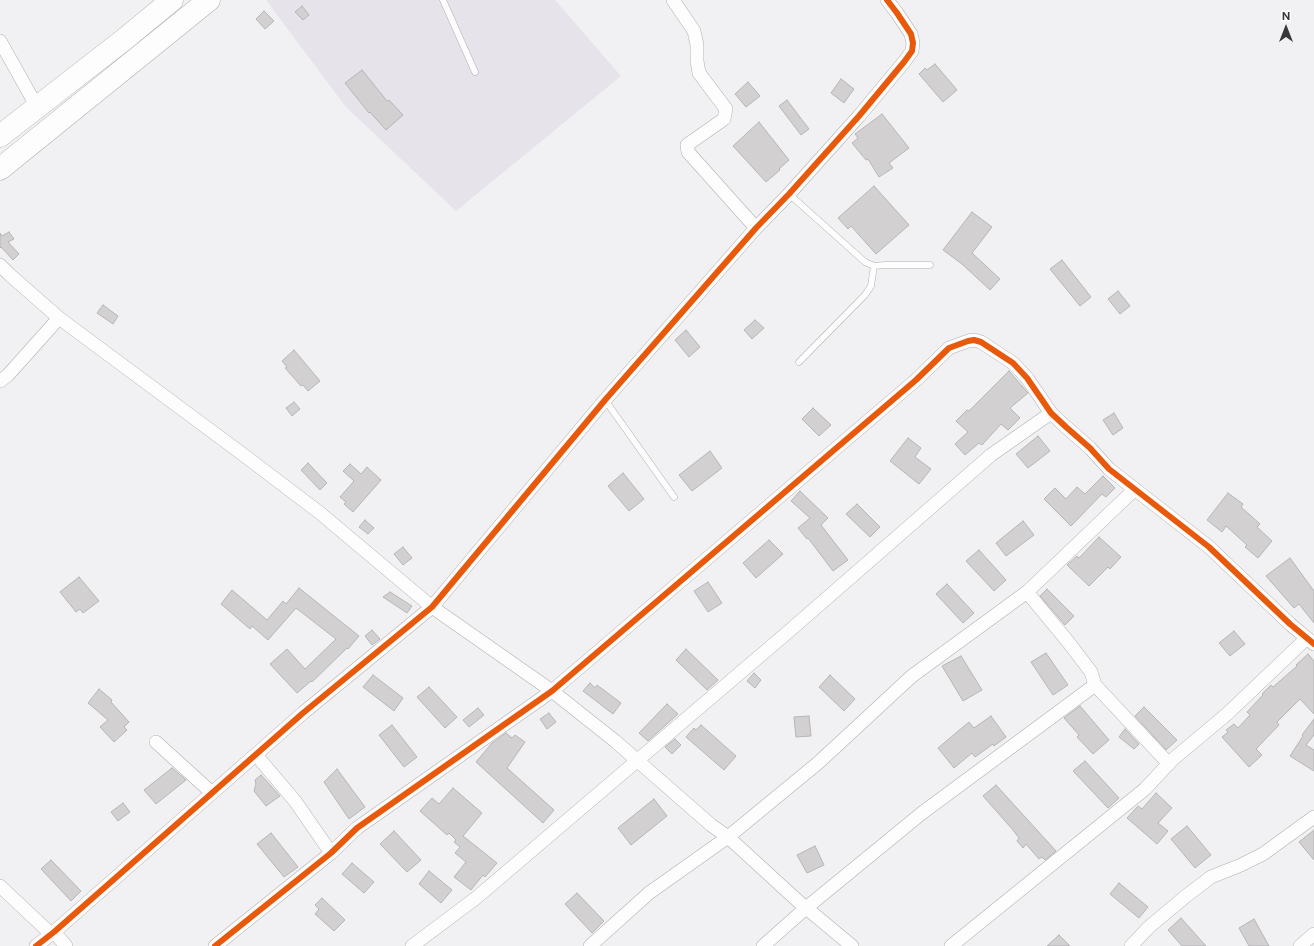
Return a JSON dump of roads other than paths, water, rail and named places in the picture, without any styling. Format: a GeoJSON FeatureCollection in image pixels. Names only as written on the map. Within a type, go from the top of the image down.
{"type":"FeatureCollection","features":[{"type":"Feature","properties":{"kind":"highway"},"geometry":{"type":"LineString","coordinates":[[0,136],[126,38],[172,0]]}},
{"type":"Feature","properties":{"kind":"highway"},"geometry":{"type":"LineString","coordinates":[[0,170],[209,0]]}},
{"type":"Feature","properties":{"kind":"street"},"geometry":{"type":"LineString","coordinates":[[673,0],[694,31],[697,45],[699,73],[726,109],[724,118],[687,145],[688,152],[756,228]]}},
{"type":"Feature","properties":{"kind":"street"},"geometry":{"type":"LineString","coordinates":[[36,946],[53,933],[303,713],[432,607],[605,400],[756,228],[859,116],[890,80],[912,51],[913,43],[911,34],[898,13],[887,0]]}},
{"type":"Feature","properties":{"kind":"street"},"geometry":{"type":"LineString","coordinates":[[0,41],[37,107]]}},
{"type":"Feature","properties":{"kind":"street"},"geometry":{"type":"LineString","coordinates":[[0,265],[10,276],[59,318],[241,452],[320,513],[432,607],[552,691],[615,741],[711,825],[728,837],[806,908],[852,946]]}},
{"type":"Feature","properties":{"kind":"street"},"geometry":{"type":"LineString","coordinates":[[0,381],[8,375],[59,318]]}},
{"type":"Feature","properties":{"kind":"street"},"geometry":{"type":"LineString","coordinates":[[215,946],[330,853],[357,828],[552,691],[916,380],[949,348],[974,340],[981,342],[1013,363],[1027,378],[1051,413],[1090,448],[1109,469],[1209,547],[1310,641],[1169,764],[1145,789],[951,946]]}},
{"type":"Feature","properties":{"kind":"street"},"geometry":{"type":"LineString","coordinates":[[412,946],[476,898],[991,455],[1051,413]]}},
{"type":"Feature","properties":{"kind":"street"},"geometry":{"type":"LineString","coordinates":[[590,946],[649,893],[728,837],[818,763],[912,676],[1028,592],[1135,489]]}},
{"type":"Feature","properties":{"kind":"street"},"geometry":{"type":"LineString","coordinates":[[1028,592],[1091,672],[1095,686],[1169,764]]}},
{"type":"Feature","properties":{"kind":"street"},"geometry":{"type":"LineString","coordinates":[[763,946],[806,908],[922,813],[1095,686]]}},
{"type":"Feature","properties":{"kind":"street"},"geometry":{"type":"LineString","coordinates":[[156,742],[212,793]]}},
{"type":"Feature","properties":{"kind":"street"},"geometry":{"type":"LineString","coordinates":[[256,755],[295,802],[330,853]]}},
{"type":"Feature","properties":{"kind":"street"},"geometry":{"type":"LineString","coordinates":[[1130,946],[1149,927],[1211,877],[1263,854],[1314,817]]}},
{"type":"Feature","properties":{"kind":"street"},"geometry":{"type":"LineString","coordinates":[[0,886],[66,946]]}},
{"type":"Feature","properties":{"kind":"street"},"geometry":{"type":"LineString","coordinates":[[1300,946],[1314,934]]}},
{"type":"Feature","properties":{"kind":"lane"},"geometry":{"type":"LineString","coordinates":[[444,0],[475,72]]}},
{"type":"Feature","properties":{"kind":"lane"},"geometry":{"type":"LineString","coordinates":[[788,194],[865,262],[874,266],[930,265]]}},
{"type":"Feature","properties":{"kind":"lane"},"geometry":{"type":"LineString","coordinates":[[799,362],[865,295],[871,286],[874,266]]}},
{"type":"Feature","properties":{"kind":"lane"},"geometry":{"type":"LineString","coordinates":[[605,400],[674,496]]}}]}
